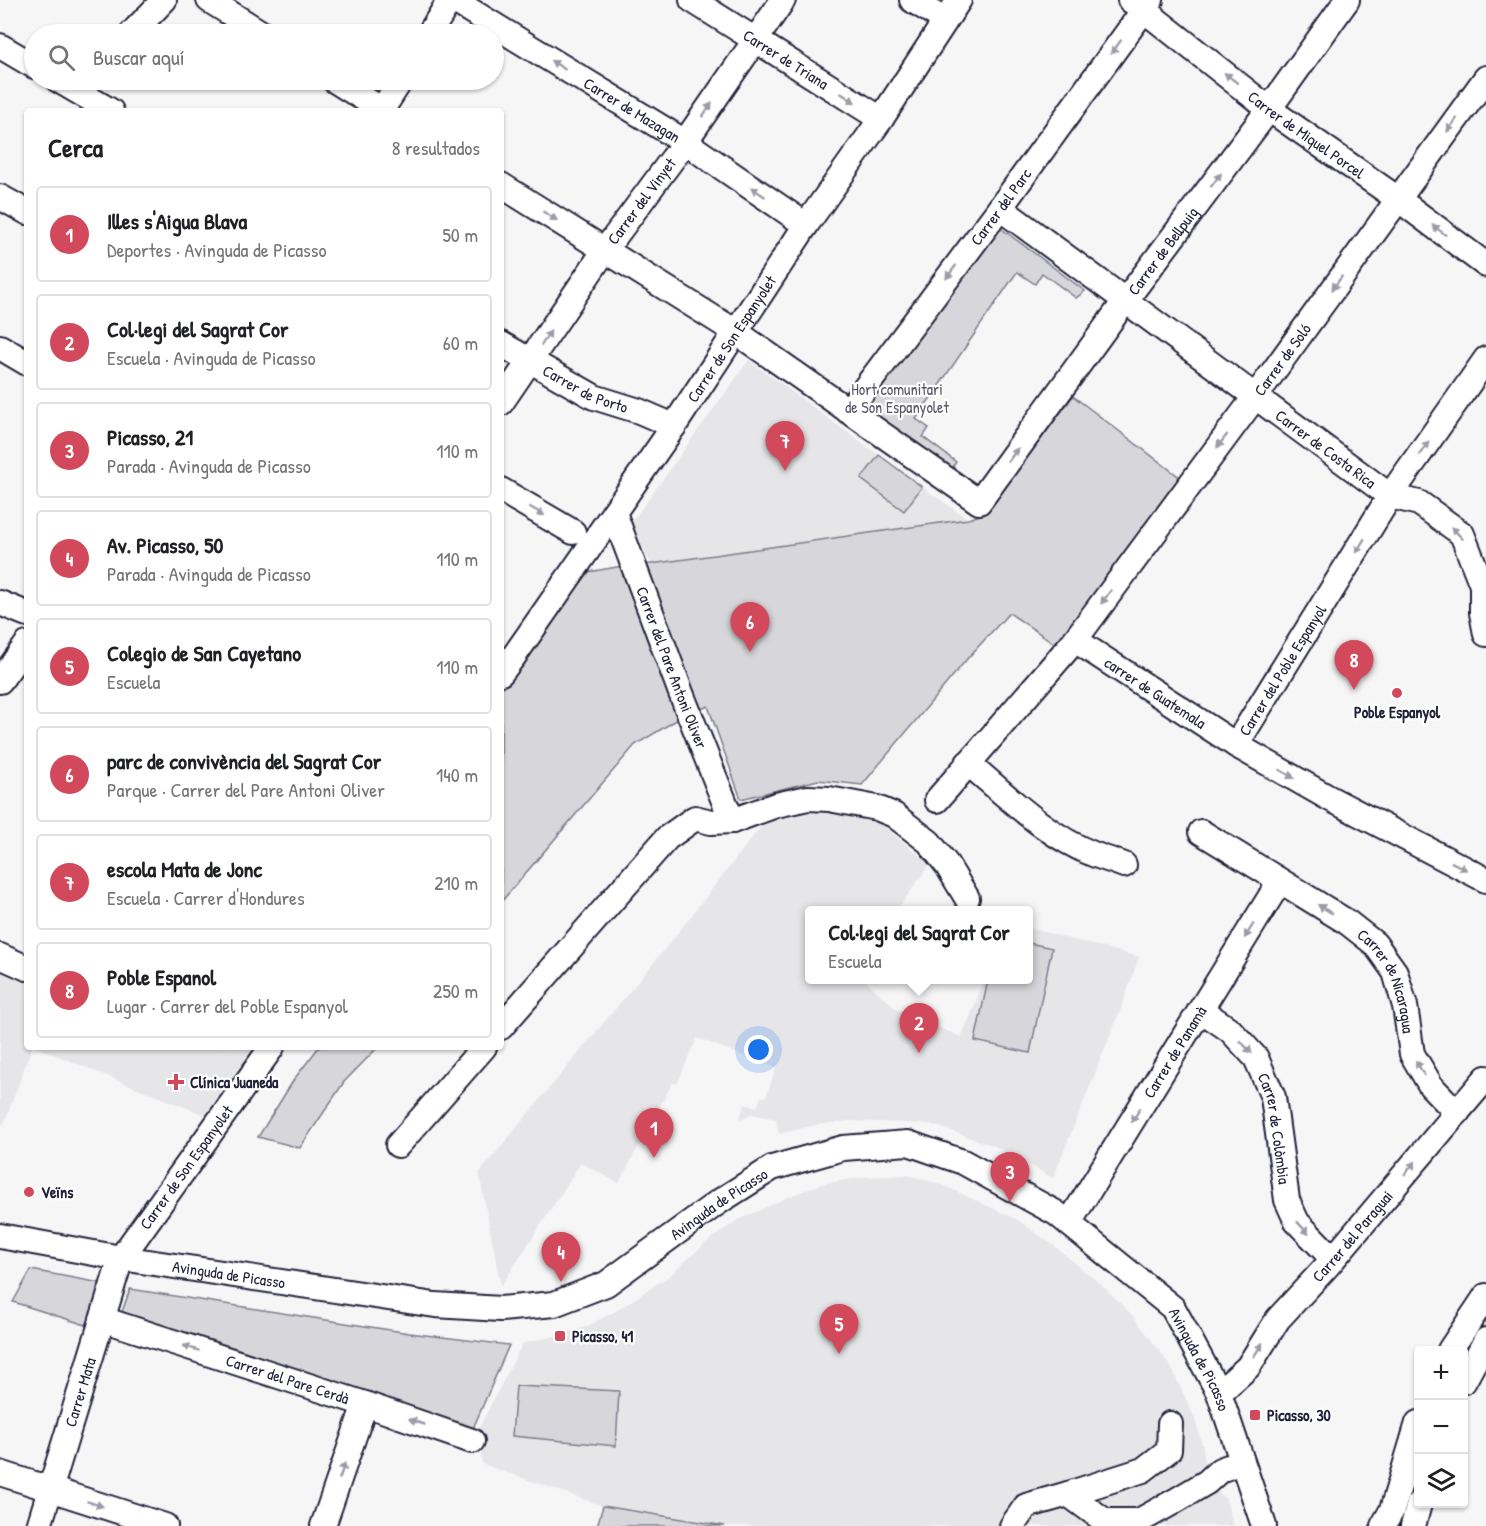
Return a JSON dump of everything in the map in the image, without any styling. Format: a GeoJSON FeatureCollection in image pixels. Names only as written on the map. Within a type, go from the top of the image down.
{"type":"FeatureCollection","features":[{"type":"Feature","properties":{"kind":"street"},"geometry":{"type":"LineString","coordinates":[[141,24],[164,0]]}},
{"type":"Feature","properties":{"kind":"street"},"geometry":{"type":"LineString","coordinates":[[209,0],[247,24]]}},
{"type":"Feature","properties":{"kind":"street"},"geometry":{"type":"LineString","coordinates":[[436,24],[452,0]]}},
{"type":"Feature","properties":{"kind":"street","name":"Carrer de Mazagan"},"geometry":{"type":"LineString","coordinates":[[452,0],[491,24]]}},
{"type":"Feature","properties":{"kind":"street","name":"Carrer de Triana"},"geometry":{"type":"LineString","coordinates":[[692,0],[881,119]]}},
{"type":"Feature","properties":{"kind":"street","name":"Carrer del Vinyet"},"geometry":{"type":"LineString","coordinates":[[504,400],[605,250],[685,142],[783,0]]}},
{"type":"Feature","properties":{"kind":"street"},"geometry":{"type":"LineString","coordinates":[[912,0],[945,20]]}},
{"type":"Feature","properties":{"kind":"street","name":"Carrer de Son Espanyolet"},"geometry":{"type":"LineString","coordinates":[[505,659],[614,513],[674,426],[806,225],[881,119],[959,0]]}},
{"type":"Feature","properties":{"kind":"street","name":"Carrer de Bellpuig"},"geometry":{"type":"LineString","coordinates":[[848,411],[979,502],[1347,0]]}},
{"type":"Feature","properties":{"kind":"street","name":"Carrer de Miquel Porcel"},"geometry":{"type":"LineString","coordinates":[[1142,3],[1269,109],[1398,199],[1486,265]]}},
{"type":"Feature","properties":{"kind":"street","name":"Carrer del Parc"},"geometry":{"type":"LineString","coordinates":[[848,411],[1000,208],[1142,3]]}},
{"type":"Feature","properties":{"kind":"street","name":"Carrer de Mazagan"},"geometry":{"type":"LineString","coordinates":[[504,32],[685,142],[806,225]]}},
{"type":"Feature","properties":{"kind":"street"},"geometry":{"type":"LineString","coordinates":[[0,46],[24,60]]}},
{"type":"Feature","properties":{"kind":"street","name":"Carrer de Soló"},"geometry":{"type":"LineString","coordinates":[[937,800],[1075,640],[1256,397],[1486,78]]}},
{"type":"Feature","properties":{"kind":"street"},"geometry":{"type":"LineString","coordinates":[[83,90],[107,108]]}},
{"type":"Feature","properties":{"kind":"street"},"geometry":{"type":"LineString","coordinates":[[349,90],[377,108]]}},
{"type":"Feature","properties":{"kind":"street"},"geometry":{"type":"LineString","coordinates":[[384,108],[395,90]]}},
{"type":"Feature","properties":{"kind":"street"},"geometry":{"type":"LineString","coordinates":[[504,187],[736,332],[848,411]]}},
{"type":"Feature","properties":{"kind":"street"},"geometry":{"type":"LineString","coordinates":[[0,196],[24,210]]}},
{"type":"Feature","properties":{"kind":"street","name":"Carrer de Costa Rica"},"geometry":{"type":"LineString","coordinates":[[1000,208],[1390,496]]}},
{"type":"Feature","properties":{"kind":"street","name":"Carrer de Porto"},"geometry":{"type":"LineString","coordinates":[[504,346],[594,397],[639,411],[674,426]]}},
{"type":"Feature","properties":{"kind":"street"},"geometry":{"type":"LineString","coordinates":[[0,347],[24,361]]}},
{"type":"Feature","properties":{"kind":"street","name":"Carrer del Poble Espanyol"},"geometry":{"type":"LineString","coordinates":[[1486,359],[1390,496],[1236,746],[1329,798],[1486,880]]}},
{"type":"Feature","properties":{"kind":"street"},"geometry":{"type":"LineString","coordinates":[[504,492],[573,532]]}},
{"type":"Feature","properties":{"kind":"street"},"geometry":{"type":"LineString","coordinates":[[1390,496],[1419,503],[1461,534],[1484,585],[1482,612],[1486,634]]}},
{"type":"Feature","properties":{"kind":"street","name":"Carrer del Pare Antoni Oliver"},"geometry":{"type":"LineString","coordinates":[[614,513],[681,693],[732,821]]}},
{"type":"Feature","properties":{"kind":"street"},"geometry":{"type":"LineString","coordinates":[[0,603],[24,613]]}},
{"type":"Feature","properties":{"kind":"street","name":"carrer de Guatemala"},"geometry":{"type":"LineString","coordinates":[[1075,640],[1236,746]]}},
{"type":"Feature","properties":{"kind":"street"},"geometry":{"type":"LineString","coordinates":[[0,681],[24,648]]}},
{"type":"Feature","properties":{"kind":"street"},"geometry":{"type":"LineString","coordinates":[[968,763],[1039,823],[1092,854],[1124,865]]}},
{"type":"Feature","properties":{"kind":"street"},"geometry":{"type":"LineString","coordinates":[[504,1024],[667,838],[695,818],[711,822],[732,821],[776,805],[808,798],[828,799],[877,808],[894,815],[929,842],[967,898]]}},
{"type":"Feature","properties":{"kind":"street"},"geometry":{"type":"LineString","coordinates":[[1201,832],[1280,881]]}},
{"type":"Feature","properties":{"kind":"street","name":"Carrer de Panamà"},"geometry":{"type":"LineString","coordinates":[[1069,1223],[1280,881]]}},
{"type":"Feature","properties":{"kind":"street","name":"Carrer de Nicaragua"},"geometry":{"type":"LineString","coordinates":[[1280,881],[1347,922],[1375,944],[1382,953],[1395,972],[1405,1006],[1412,1054],[1431,1086],[1457,1113]]}},
{"type":"Feature","properties":{"kind":"street"},"geometry":{"type":"LineString","coordinates":[[0,956],[24,967]]}},
{"type":"Feature","properties":{"kind":"street","name":"Carrer de Colòmbia"},"geometry":{"type":"LineString","coordinates":[[1201,1010],[1230,1030],[1256,1058],[1273,1097],[1287,1200],[1297,1222],[1333,1259]]}},
{"type":"Feature","properties":{"kind":"street","name":"Carrer de Son Espanyolet"},"geometry":{"type":"LineString","coordinates":[[121,1258],[270,1050]]}},
{"type":"Feature","properties":{"kind":"street"},"geometry":{"type":"LineString","coordinates":[[398,1145],[481,1050]]}},
{"type":"Feature","properties":{"kind":"street","name":"Carrer del Paraguai"},"geometry":{"type":"LineString","coordinates":[[1219,1393],[1248,1367],[1278,1319],[1333,1259],[1486,1078]]}},
{"type":"Feature","properties":{"kind":"street","name":"Avinguda de Picasso"},"geometry":{"type":"LineString","coordinates":[[0,1236],[121,1258],[435,1305],[501,1309],[554,1304],[606,1284],[717,1203],[772,1168],[843,1148],[908,1143],[963,1162],[1056,1213],[1173,1308],[1219,1393],[1264,1526]]}},
{"type":"Feature","properties":{"kind":"street","name":"Carrer Mata"},"geometry":{"type":"LineString","coordinates":[[39,1526],[121,1258]]}},
{"type":"Feature","properties":{"kind":"street"},"geometry":{"type":"LineString","coordinates":[[1453,1346],[1486,1296]]}},
{"type":"Feature","properties":{"kind":"street","name":"Carrer del Pare Cerdà"},"geometry":{"type":"LineString","coordinates":[[102,1319],[472,1441]]}},
{"type":"Feature","properties":{"kind":"street"},"geometry":{"type":"LineString","coordinates":[[1468,1374],[1486,1340]]}},
{"type":"Feature","properties":{"kind":"street"},"geometry":{"type":"LineString","coordinates":[[323,1526],[365,1404]]}},
{"type":"Feature","properties":{"kind":"street"},"geometry":{"type":"LineString","coordinates":[[1012,1526],[1026,1506],[1143,1470],[1169,1450],[1170,1424]]}},
{"type":"Feature","properties":{"kind":"street"},"geometry":{"type":"LineString","coordinates":[[1383,1526],[1392,1510],[1414,1439]]}},
{"type":"Feature","properties":{"kind":"street"},"geometry":{"type":"LineString","coordinates":[[1068,1494],[1105,1521],[1139,1521],[1199,1487],[1220,1470],[1228,1467]]}},
{"type":"Feature","properties":{"kind":"street"},"geometry":{"type":"LineString","coordinates":[[0,1473],[165,1526]]}},
{"type":"Feature","properties":{"kind":"street"},"geometry":{"type":"LineString","coordinates":[[1413,1526],[1418,1508]]}},
{"type":"Feature","properties":{"kind":"shaded area"},"geometry":{"type":"Polygon","coordinates":[[[749,360],[968,519],[651,564],[631,523],[749,360]]]}},
{"type":"Feature","properties":{"kind":"shaded area"},"geometry":{"type":"Polygon","coordinates":[[[828,810],[881,824],[930,864],[900,906],[805,906],[805,984],[869,984],[899,1011],[961,1037],[976,1003],[981,984],[1033,984],[1033,929],[1139,957],[1122,1006],[1053,1178],[995,1146],[930,1124],[849,1121],[815,1125],[779,1134],[776,1119],[751,1114],[739,1120],[745,1104],[757,1107],[761,1097],[766,1097],[776,1068],[697,1038],[677,1084],[672,1083],[619,1183],[581,1163],[501,1286],[479,1173],[670,943],[765,821],[828,810]]]}},
{"type":"Feature","properties":{"kind":"shaded area"},"geometry":{"type":"Polygon","coordinates":[[[0,952],[24,962],[24,1050],[31,1050],[4,1124],[0,1123],[0,952]]]}},
{"type":"Feature","properties":{"kind":"shaded area","name":"Clínica Juaneda"},"geometry":{"type":"Polygon","coordinates":[[[42,1050],[254,1050],[207,1116],[42,1050]]]}},
{"type":"Feature","properties":{"kind":"shaded area"},"geometry":{"type":"Polygon","coordinates":[[[907,1175],[938,1183],[1016,1219],[1053,1245],[1104,1287],[1133,1316],[1170,1365],[1194,1417],[1203,1447],[1207,1482],[1226,1499],[1233,1526],[597,1526],[603,1506],[482,1464],[481,1451],[472,1441],[523,1343],[586,1327],[619,1309],[669,1276],[707,1242],[738,1220],[786,1198],[821,1184],[866,1177],[907,1175]]]}},
{"type":"Feature","properties":{"kind":"green space","name":"Hort comunitari de Son Espanyolet"},"geometry":{"type":"Polygon","coordinates":[[[995,224],[1085,291],[1076,298],[1042,273],[1035,284],[1017,272],[916,419],[929,428],[923,437],[956,462],[948,475],[855,410],[995,224]]]}},
{"type":"Feature","properties":{"kind":"green space"},"geometry":{"type":"Polygon","coordinates":[[[1073,396],[1182,479],[1057,645],[1009,613],[967,659],[862,785],[818,780],[741,799],[708,706],[673,722],[635,745],[504,898],[504,685],[583,573],[968,519],[986,513],[1073,396]]]}},
{"type":"Feature","properties":{"kind":"green space"},"geometry":{"type":"Polygon","coordinates":[[[879,455],[922,487],[904,511],[861,479],[879,455]]]}},
{"type":"Feature","properties":{"kind":"green space"},"geometry":{"type":"Polygon","coordinates":[[[1033,944],[1052,948],[1030,1053],[975,1041],[987,984],[1033,984],[1033,944]]]}},
{"type":"Feature","properties":{"kind":"green space"},"geometry":{"type":"Polygon","coordinates":[[[317,1050],[375,1050],[344,1082],[300,1148],[258,1137],[295,1078],[317,1050]]]}},
{"type":"Feature","properties":{"kind":"green space"},"geometry":{"type":"Polygon","coordinates":[[[31,1270],[106,1284],[89,1326],[13,1302],[31,1270]]]}},
{"type":"Feature","properties":{"kind":"green space"},"geometry":{"type":"Polygon","coordinates":[[[130,1289],[409,1333],[509,1345],[471,1433],[122,1312],[130,1289]]]}},
{"type":"Feature","properties":{"kind":"green space"},"geometry":{"type":"Polygon","coordinates":[[[516,1386],[619,1391],[616,1446],[512,1436],[516,1386]]]}},
{"type":"Feature","properties":{"kind":"green space"},"geometry":{"type":"Polygon","coordinates":[[[603,1506],[725,1526],[597,1526],[603,1506]]]}},
{"type":"Feature","properties":{"kind":"place","name":"escola Mata de Jonc"},"geometry":{"type":"Point","coordinates":[785,471]}},
{"type":"Feature","properties":{"kind":"place","name":"parc de convivència del Sagrat Cor"},"geometry":{"type":"Point","coordinates":[750,652]}},
{"type":"Feature","properties":{"kind":"place","name":"Poble Espanol"},"geometry":{"type":"Point","coordinates":[1354,690]}},
{"type":"Feature","properties":{"kind":"place","name":"Poble Espanyol"},"geometry":{"type":"Point","coordinates":[1397,693]}},
{"type":"Feature","properties":{"kind":"place","name":"Col·legi del Sagrat Cor"},"geometry":{"type":"Point","coordinates":[919,1053]}},
{"type":"Feature","properties":{"kind":"place","name":"Clínica Juaneda"},"geometry":{"type":"Point","coordinates":[176,1082]}},
{"type":"Feature","properties":{"kind":"place","name":"Illes s'Aigua Blava"},"geometry":{"type":"Point","coordinates":[654,1158]}},
{"type":"Feature","properties":{"kind":"place","name":"Veïns"},"geometry":{"type":"Point","coordinates":[29,1192]}},
{"type":"Feature","properties":{"kind":"place","name":"Picasso, 21"},"geometry":{"type":"Point","coordinates":[1010,1202]}},
{"type":"Feature","properties":{"kind":"place","name":"Av. Picasso, 50"},"geometry":{"type":"Point","coordinates":[561,1282]}},
{"type":"Feature","properties":{"kind":"place","name":"Picasso, 41"},"geometry":{"type":"Point","coordinates":[560,1336]}},
{"type":"Feature","properties":{"kind":"place","name":"Colegio de San Cayetano"},"geometry":{"type":"Point","coordinates":[839,1354]}},
{"type":"Feature","properties":{"kind":"place","name":"Picasso, 30"},"geometry":{"type":"Point","coordinates":[1255,1415]}}]}
